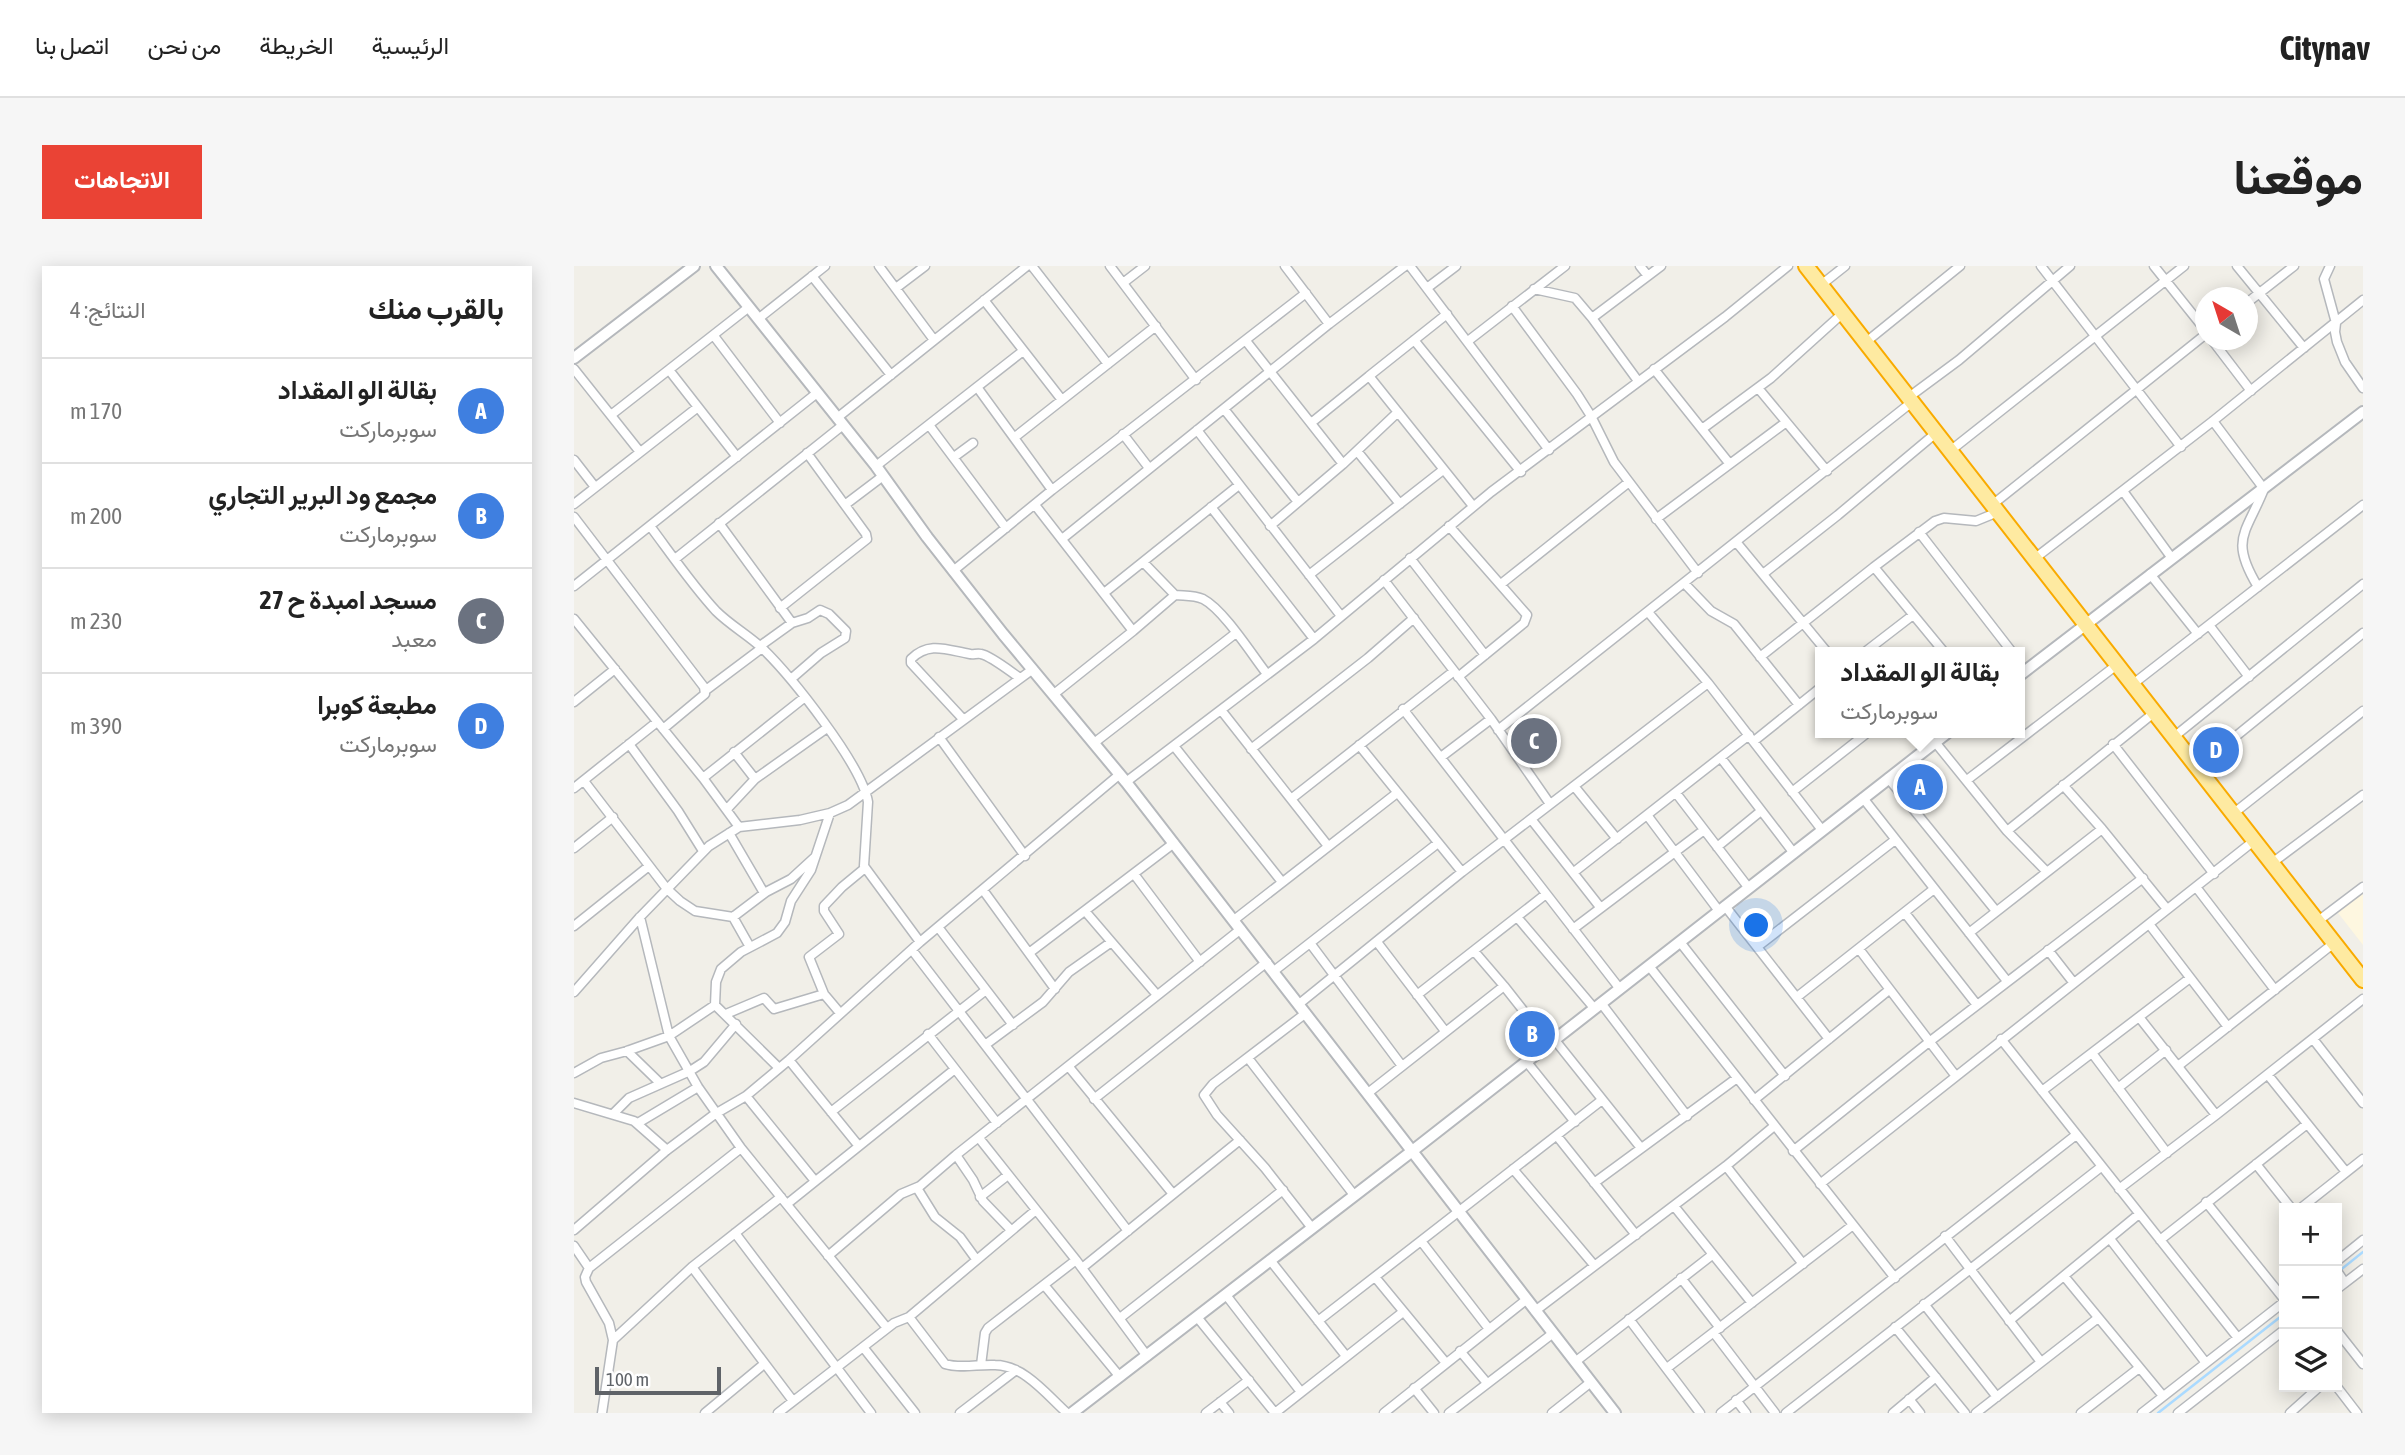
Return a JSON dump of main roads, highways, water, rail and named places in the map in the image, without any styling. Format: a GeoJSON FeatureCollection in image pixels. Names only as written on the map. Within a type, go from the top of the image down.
{"type":"FeatureCollection","features":[{"type":"Feature","properties":{"kind":"highway"},"geometry":{"type":"LineString","coordinates":[[1806,266],[2363,980]]}},
{"type":"Feature","properties":{"kind":"waterway"},"geometry":{"type":"LineString","coordinates":[[2342,1269],[2363,1252]]}},
{"type":"Feature","properties":{"kind":"waterway"},"geometry":{"type":"LineString","coordinates":[[2158,1413],[2279,1318]]}},
{"type":"Feature","properties":{"kind":"place","name":"مسجد امبدة ح 27"},"geometry":{"type":"Point","coordinates":[1534,741]}},
{"type":"Feature","properties":{"kind":"place","name":"مطبعة كوبرا"},"geometry":{"type":"Point","coordinates":[2216,750]}},
{"type":"Feature","properties":{"kind":"place","name":"بقالة الو المقداد"},"geometry":{"type":"Point","coordinates":[1920,787]}},
{"type":"Feature","properties":{"kind":"place","name":"مجمع ود البرير التجاري"},"geometry":{"type":"Point","coordinates":[1532,1034]}}]}
